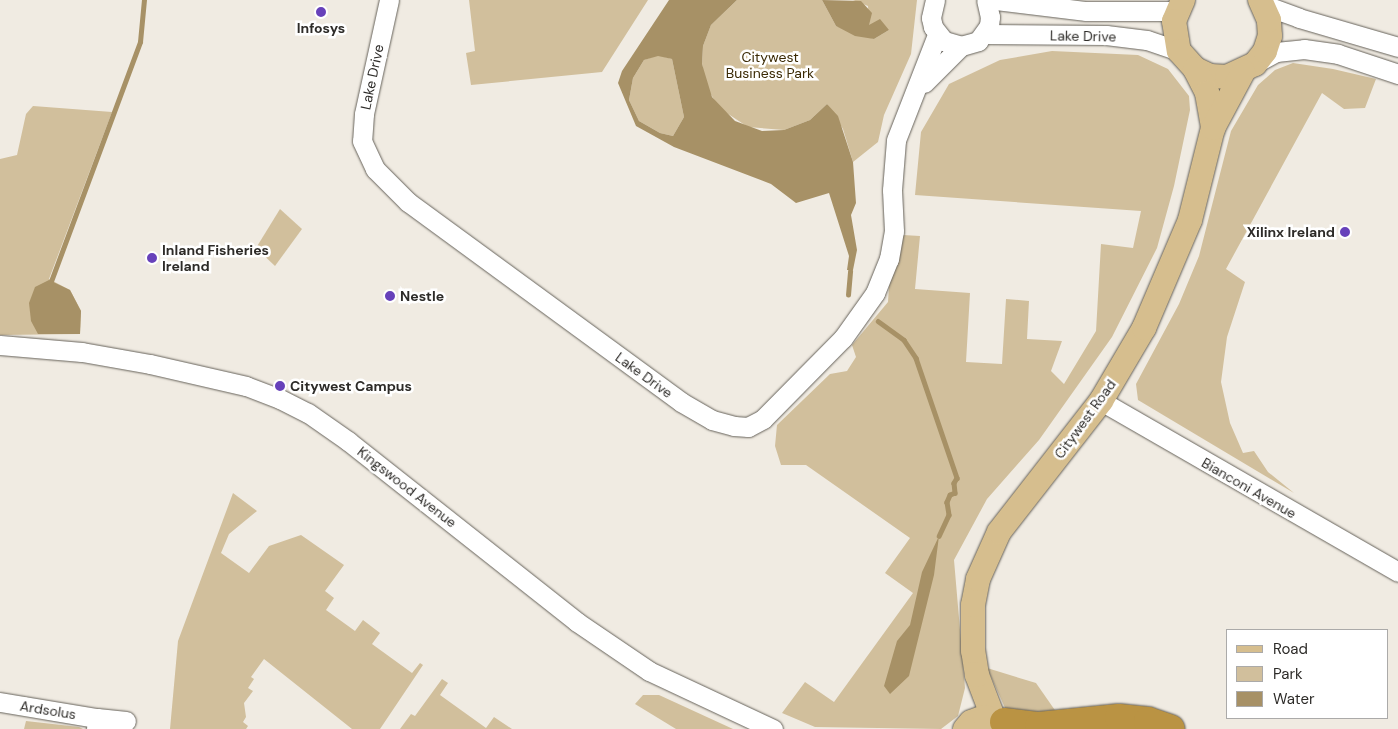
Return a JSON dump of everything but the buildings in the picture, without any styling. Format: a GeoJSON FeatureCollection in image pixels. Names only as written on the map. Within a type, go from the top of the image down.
{"type":"FeatureCollection","features":[{"type":"Feature","properties":{"kind":"highway"},"geometry":{"type":"LineString","coordinates":[[989,724],[1039,726],[1119,718],[1148,721],[1171,729]]}},
{"type":"Feature","properties":{"kind":"main road","name":"Citywest Road"},"geometry":{"type":"LineString","coordinates":[[989,724],[976,675],[972,644],[973,605],[978,579],[999,532],[1101,401],[1144,328],[1171,270],[1190,220],[1213,128],[1249,68],[1265,51],[1270,36],[1269,20],[1262,2]]}},
{"type":"Feature","properties":{"kind":"main road"},"geometry":{"type":"LineString","coordinates":[[1179,51],[1174,31],[1180,6]]}},
{"type":"Feature","properties":{"kind":"main road","name":"Citywest Road"},"geometry":{"type":"LineString","coordinates":[[1179,51],[1195,69],[1207,93],[1213,128]]}},
{"type":"Feature","properties":{"kind":"main road"},"geometry":{"type":"LineString","coordinates":[[1195,69],[1210,76],[1226,77],[1249,68]]}},
{"type":"Feature","properties":{"kind":"street","name":"Lake Drive"},"geometry":{"type":"LineString","coordinates":[[388,0],[364,114],[362,141],[375,169],[408,202],[681,402],[712,420],[734,426],[748,427],[763,419],[843,338],[875,294],[889,259],[894,231],[892,190],[896,140],[938,35]]}},
{"type":"Feature","properties":{"kind":"street"},"geometry":{"type":"LineString","coordinates":[[935,0],[931,18],[938,35],[952,45],[960,46],[978,41],[984,34],[990,17],[986,0]]}},
{"type":"Feature","properties":{"kind":"street","name":"Lake Drive"},"geometry":{"type":"LineString","coordinates":[[996,0],[1086,11],[1180,6]]}},
{"type":"Feature","properties":{"kind":"street"},"geometry":{"type":"LineString","coordinates":[[1262,2],[1298,18],[1398,46]]}},
{"type":"Feature","properties":{"kind":"street","name":"Lake Drive"},"geometry":{"type":"LineString","coordinates":[[984,34],[1106,35],[1147,40],[1179,51]]}},
{"type":"Feature","properties":{"kind":"street","name":"Lake Drive"},"geometry":{"type":"LineString","coordinates":[[916,92],[960,46]]}},
{"type":"Feature","properties":{"kind":"street"},"geometry":{"type":"LineString","coordinates":[[1249,68],[1276,52],[1304,49],[1338,54],[1398,74]]}},
{"type":"Feature","properties":{"kind":"street","name":"Kingswood Avenue"},"geometry":{"type":"LineString","coordinates":[[0,345],[82,352],[150,364],[246,386],[301,409],[348,441],[577,622],[649,671],[773,729]]}},
{"type":"Feature","properties":{"kind":"street","name":"Bianconi Avenue"},"geometry":{"type":"LineString","coordinates":[[1101,401],[1398,572]]}},
{"type":"Feature","properties":{"kind":"street","name":"Ardsolus"},"geometry":{"type":"LineString","coordinates":[[0,702],[96,724],[126,721]]}},
{"type":"Feature","properties":{"kind":"green space"},"geometry":{"type":"Polygon","coordinates":[[[469,0],[648,0],[602,72],[471,85],[466,53],[475,51],[469,0]]]}},
{"type":"Feature","properties":{"kind":"green space","name":"Citywest Business Park"},"geometry":{"type":"Polygon","coordinates":[[[737,0],[822,0],[836,26],[874,39],[889,30],[869,25],[868,6],[853,0],[917,0],[911,54],[884,115],[878,142],[853,162],[843,129],[827,104],[810,120],[784,130],[748,127],[719,108],[706,86],[702,64],[703,46],[711,25],[737,0]]]}},
{"type":"Feature","properties":{"kind":"green space"},"geometry":{"type":"Polygon","coordinates":[[[1052,51],[1138,55],[1168,69],[1189,96],[1190,110],[1174,186],[1157,248],[1112,337],[1039,440],[987,499],[954,560],[965,688],[958,716],[941,729],[815,727],[782,713],[805,682],[834,702],[913,593],[885,573],[910,538],[806,465],[781,465],[775,446],[777,425],[830,374],[847,371],[856,357],[852,345],[888,302],[889,286],[903,235],[920,236],[915,289],[970,293],[966,362],[1002,364],[1006,299],[1029,301],[1027,339],[1062,341],[1051,371],[1064,384],[1096,331],[1101,244],[1133,248],[1141,211],[915,195],[921,132],[949,84],[1000,60],[1052,51]]]}},
{"type":"Feature","properties":{"kind":"green space"},"geometry":{"type":"Polygon","coordinates":[[[658,55],[672,59],[684,117],[673,136],[660,133],[639,121],[629,100],[633,78],[644,60],[658,55]]]}},
{"type":"Feature","properties":{"kind":"green space"},"geometry":{"type":"Polygon","coordinates":[[[1293,63],[1333,69],[1376,79],[1365,108],[1344,109],[1322,93],[1226,269],[1245,282],[1227,337],[1221,382],[1230,423],[1243,453],[1254,451],[1268,472],[1294,493],[1138,400],[1136,384],[1179,304],[1199,256],[1231,131],[1258,85],[1275,70],[1293,63]]]}},
{"type":"Feature","properties":{"kind":"green space"},"geometry":{"type":"Polygon","coordinates":[[[33,106],[112,112],[49,279],[70,290],[81,311],[80,334],[0,335],[0,159],[17,155],[26,114],[33,106]]]}},
{"type":"Feature","properties":{"kind":"green space"},"geometry":{"type":"Polygon","coordinates":[[[280,209],[302,229],[275,266],[256,248],[280,209]]]}},
{"type":"Feature","properties":{"kind":"green space"},"geometry":{"type":"Polygon","coordinates":[[[233,493],[257,511],[229,534],[221,553],[249,573],[269,546],[301,535],[344,565],[325,591],[334,598],[326,610],[355,631],[363,620],[380,633],[372,644],[412,673],[420,663],[423,665],[380,729],[352,729],[264,659],[251,677],[254,679],[248,688],[253,691],[244,703],[246,717],[243,722],[248,726],[246,729],[170,729],[178,641],[233,493]]]}},
{"type":"Feature","properties":{"kind":"green space"},"geometry":{"type":"Polygon","coordinates":[[[987,668],[1036,683],[1059,716],[1006,710],[987,668]]]}},
{"type":"Feature","properties":{"kind":"green space"},"geometry":{"type":"Polygon","coordinates":[[[442,679],[448,683],[440,695],[486,728],[494,717],[512,729],[400,729],[411,714],[415,716],[442,679]]]}},
{"type":"Feature","properties":{"kind":"green space"},"geometry":{"type":"Polygon","coordinates":[[[643,695],[659,695],[733,729],[676,729],[635,704],[643,695]]]}},
{"type":"Feature","properties":{"kind":"green space"},"geometry":{"type":"Polygon","coordinates":[[[26,721],[79,727],[83,729],[24,729],[26,721]]]}},
{"type":"Feature","properties":{"kind":"water"},"geometry":{"type":"Polygon","coordinates":[[[669,0],[737,0],[711,25],[703,46],[702,64],[712,97],[735,121],[762,131],[784,130],[810,120],[827,104],[838,116],[853,162],[856,203],[851,215],[857,250],[853,270],[847,270],[849,256],[829,193],[796,203],[771,184],[674,147],[636,126],[618,83],[622,71],[669,0]],[[658,56],[644,60],[633,78],[629,100],[639,121],[660,133],[673,136],[684,117],[672,59],[658,56]]]}},
{"type":"Feature","properties":{"kind":"water"},"geometry":{"type":"Polygon","coordinates":[[[822,0],[861,1],[872,13],[869,25],[880,19],[889,30],[874,39],[855,36],[836,26],[822,0]]]}},
{"type":"Feature","properties":{"kind":"water"},"geometry":{"type":"Polygon","coordinates":[[[49,280],[70,290],[81,311],[80,334],[38,334],[31,321],[29,303],[35,287],[49,280]]]}},
{"type":"Feature","properties":{"kind":"water"},"geometry":{"type":"Polygon","coordinates":[[[939,536],[934,575],[909,676],[890,694],[884,686],[897,641],[910,625],[922,572],[939,536]]]}},
{"type":"Feature","properties":{"kind":"waterway"},"geometry":{"type":"LineString","coordinates":[[50,284],[140,42],[144,0]]}},
{"type":"Feature","properties":{"kind":"waterway"},"geometry":{"type":"LineString","coordinates":[[848,295],[850,271]]}},
{"type":"Feature","properties":{"kind":"waterway"},"geometry":{"type":"LineString","coordinates":[[878,321],[904,340],[916,358],[957,478],[954,483],[955,493],[950,495],[947,502],[949,515],[939,536]]}},
{"type":"Feature","properties":{"kind":"place","name":"Infosys"},"geometry":{"type":"Point","coordinates":[321,12]}},
{"type":"Feature","properties":{"kind":"place","name":"Xilinx Ireland"},"geometry":{"type":"Point","coordinates":[1345,232]}},
{"type":"Feature","properties":{"kind":"place","name":"Inland Fisheries Ireland"},"geometry":{"type":"Point","coordinates":[152,258]}},
{"type":"Feature","properties":{"kind":"place","name":"Nestle"},"geometry":{"type":"Point","coordinates":[390,296]}},
{"type":"Feature","properties":{"kind":"place","name":"Citywest Campus"},"geometry":{"type":"Point","coordinates":[280,386]}}]}
